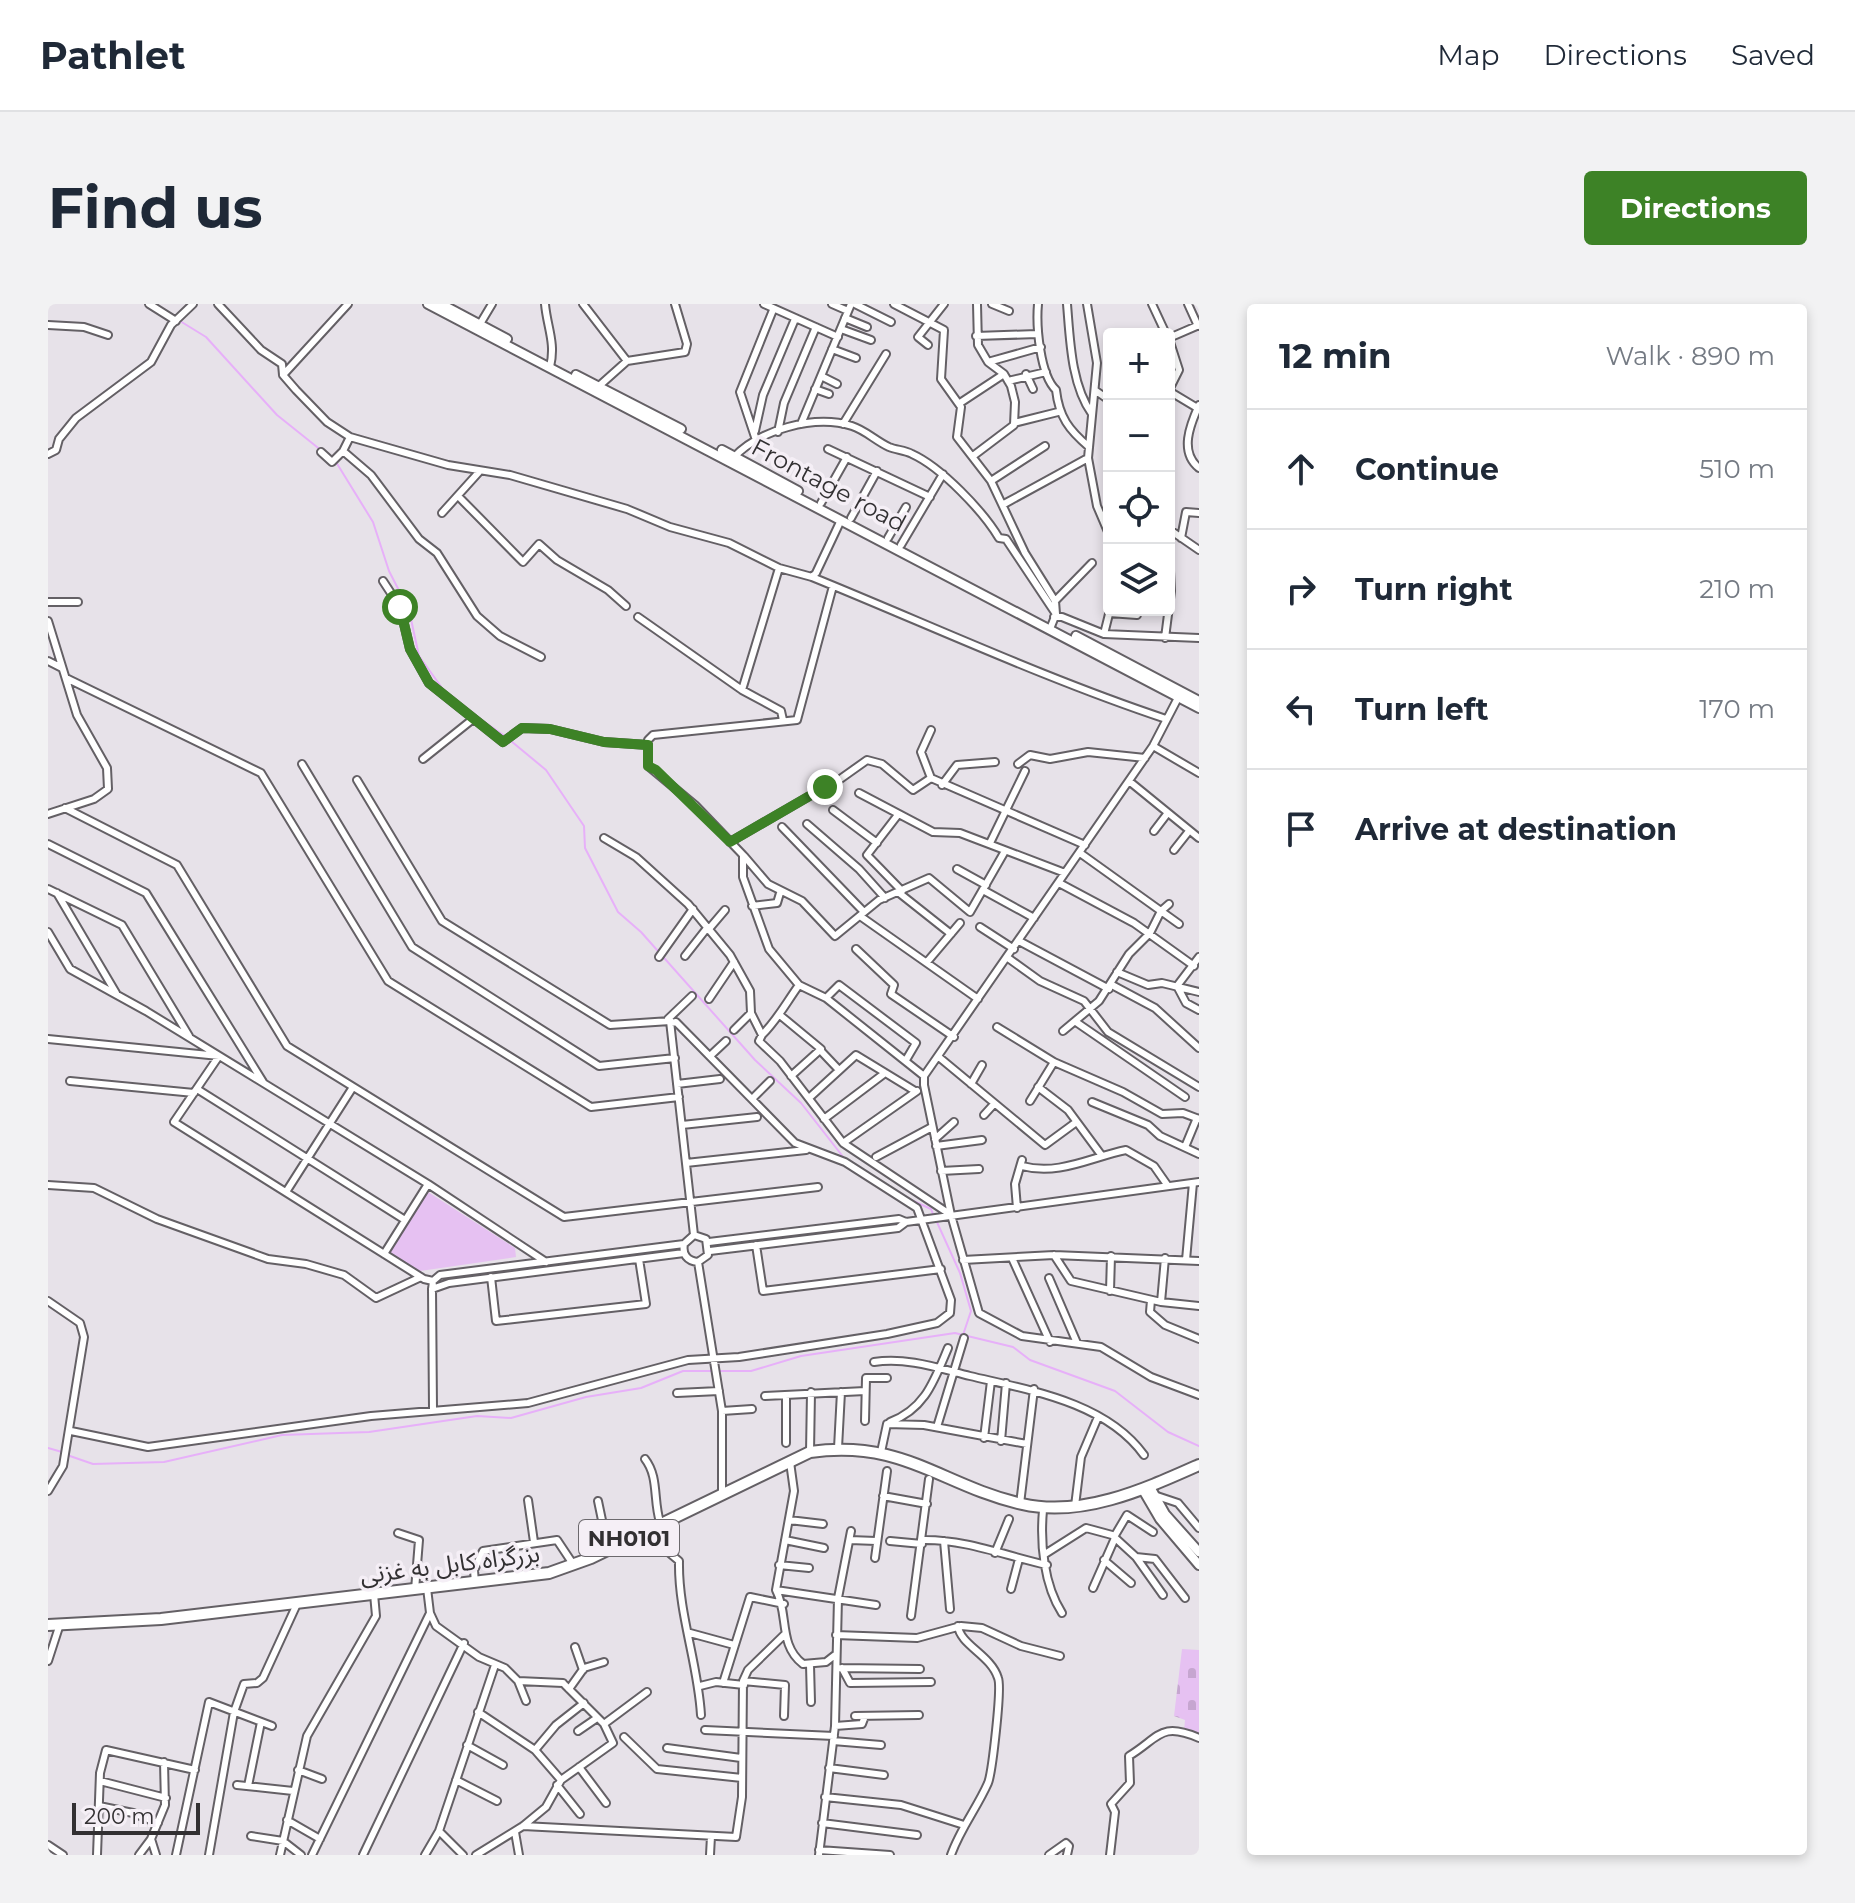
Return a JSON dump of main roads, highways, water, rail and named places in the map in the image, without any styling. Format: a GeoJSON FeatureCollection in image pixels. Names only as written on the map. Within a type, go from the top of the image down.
{"type":"FeatureCollection","features":[{"type":"Feature","properties":{"kind":"highway","name":"بزرگراه کابل به غزنی"},"geometry":{"type":"LineString","coordinates":[[54,1626],[297,1604],[549,1573],[608,1549],[810,1452],[838,1448],[881,1452],[904,1458],[1020,1504],[1048,1508],[1075,1506],[1149,1491],[1199,1465]]}},
{"type":"Feature","properties":{"kind":"main road"},"geometry":{"type":"LineString","coordinates":[[428,304],[551,364],[846,519],[1053,621]]}},
{"type":"Feature","properties":{"kind":"main road","name":"Frontage road"},"geometry":{"type":"LineString","coordinates":[[441,304],[821,503],[846,519],[1053,621],[1180,694],[1199,701]]}},
{"type":"Feature","properties":{"kind":"main road"},"geometry":{"type":"LineString","coordinates":[[1180,694],[1199,708]]}},
{"type":"Feature","properties":{"kind":"main road"},"geometry":{"type":"LineString","coordinates":[[1149,1491],[1199,1552]]}},
{"type":"Feature","properties":{"kind":"main road"},"geometry":{"type":"LineString","coordinates":[[1149,1491],[1160,1519],[1199,1565]]}},
{"type":"Feature","properties":{"kind":"waterway"},"geometry":{"type":"LineString","coordinates":[[180,321],[206,337],[277,415],[322,451]]}},
{"type":"Feature","properties":{"kind":"waterway"},"geometry":{"type":"LineString","coordinates":[[336,462],[373,522],[389,571],[409,610],[419,656],[445,692]]}},
{"type":"Feature","properties":{"kind":"waterway"},"geometry":{"type":"LineString","coordinates":[[472,713],[506,737]]}},
{"type":"Feature","properties":{"kind":"waterway"},"geometry":{"type":"LineString","coordinates":[[511,741],[546,770],[584,826],[585,848],[618,912],[641,932],[755,1060],[801,1103],[844,1158]]}},
{"type":"Feature","properties":{"kind":"waterway"},"geometry":{"type":"LineString","coordinates":[[909,1199],[931,1209],[933,1214]]}},
{"type":"Feature","properties":{"kind":"waterway"},"geometry":{"type":"LineString","coordinates":[[936,1220],[960,1273],[971,1311],[963,1335]]}},
{"type":"Feature","properties":{"kind":"waterway"},"geometry":{"type":"LineString","coordinates":[[67,1455],[93,1464],[164,1462],[282,1435],[369,1432],[477,1416],[511,1418],[586,1397],[641,1388],[683,1371],[751,1371],[801,1356],[955,1333],[1013,1347],[1030,1360],[1115,1391],[1168,1432],[1199,1446]]}},
{"type":"Feature","properties":{"kind":"waterway"},"geometry":{"type":"LineString","coordinates":[[48,1448],[62,1452]]}}]}
